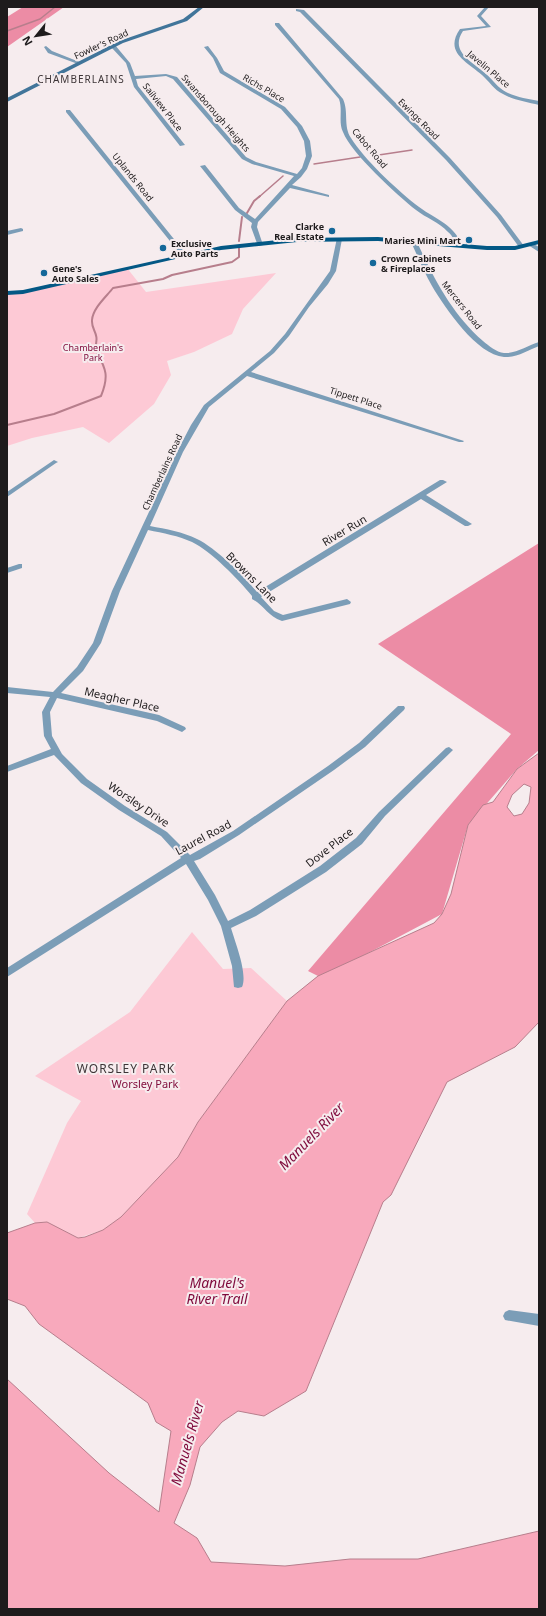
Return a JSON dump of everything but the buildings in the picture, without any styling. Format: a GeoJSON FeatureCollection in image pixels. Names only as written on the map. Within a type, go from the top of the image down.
{"type":"FeatureCollection","features":[{"type":"Feature","properties":{"kind":"main road"},"geometry":{"type":"LineString","coordinates":[[7,293],[23,292],[220,248],[298,240],[339,239],[414,242],[487,248],[521,246],[539,242]]}},
{"type":"Feature","properties":{"kind":"street","name":"Fowler's Road"},"geometry":{"type":"LineString","coordinates":[[7,100],[113,46],[182,21],[202,7]]}},
{"type":"Feature","properties":{"kind":"street","name":"Javelin Place"},"geometry":{"type":"LineString","coordinates":[[486,8],[479,16],[489,27],[462,30],[457,36],[456,41],[459,52],[504,93],[539,103]]}},
{"type":"Feature","properties":{"kind":"street","name":"Ewings Road"},"geometry":{"type":"LineString","coordinates":[[298,10],[302,11],[363,71],[448,159],[499,216],[521,246]]}},
{"type":"Feature","properties":{"kind":"street","name":"Cabot Road"},"geometry":{"type":"LineString","coordinates":[[277,24],[340,99],[345,110],[345,130],[350,140],[388,182],[414,206],[449,227],[456,235],[460,246]]}},
{"type":"Feature","properties":{"kind":"street"},"geometry":{"type":"LineString","coordinates":[[113,46],[128,63],[134,78]]}},
{"type":"Feature","properties":{"kind":"street"},"geometry":{"type":"LineString","coordinates":[[46,47],[50,52],[80,63]]}},
{"type":"Feature","properties":{"kind":"street","name":"Richs Place"},"geometry":{"type":"LineString","coordinates":[[206,47],[215,58],[220,71],[278,104],[300,126],[307,141],[309,156],[306,166],[290,186],[255,222]]}},
{"type":"Feature","properties":{"kind":"street","name":"Swansborough Heights"},"geometry":{"type":"LineString","coordinates":[[134,78],[166,75],[175,78],[244,158],[254,163],[299,176]]}},
{"type":"Feature","properties":{"kind":"street","name":"Sailview Place"},"geometry":{"type":"LineString","coordinates":[[134,78],[138,88],[182,145]]}},
{"type":"Feature","properties":{"kind":"street","name":"Uplands Road"},"geometry":{"type":"LineString","coordinates":[[68,111],[184,255]]}},
{"type":"Feature","properties":{"kind":"street"},"geometry":{"type":"LineString","coordinates":[[203,166],[237,210],[255,222],[254,228],[260,245]]}},
{"type":"Feature","properties":{"kind":"street"},"geometry":{"type":"LineString","coordinates":[[290,186],[327,196]]}},
{"type":"Feature","properties":{"kind":"street"},"geometry":{"type":"LineString","coordinates":[[7,233],[21,230]]}},
{"type":"Feature","properties":{"kind":"street","name":"Chamberlains Road"},"geometry":{"type":"LineString","coordinates":[[55,695],[80,669],[97,643],[116,591],[180,452],[206,406],[272,352],[325,284],[333,271],[339,239]]}},
{"type":"Feature","properties":{"kind":"street","name":"Mercers Road"},"geometry":{"type":"LineString","coordinates":[[414,242],[436,288],[476,339],[496,353],[503,355],[511,354],[539,344]]}},
{"type":"Feature","properties":{"kind":"street"},"geometry":{"type":"LineString","coordinates":[[530,244],[539,250]]}},
{"type":"Feature","properties":{"kind":"street","name":"Tippett Place"},"geometry":{"type":"LineString","coordinates":[[246,373],[461,441]]}},
{"type":"Feature","properties":{"kind":"street"},"geometry":{"type":"LineString","coordinates":[[7,494],[54,462]]}},
{"type":"Feature","properties":{"kind":"street","name":"River Run"},"geometry":{"type":"LineString","coordinates":[[255,597],[443,482]]}},
{"type":"Feature","properties":{"kind":"street"},"geometry":{"type":"LineString","coordinates":[[422,496],[468,524]]}},
{"type":"Feature","properties":{"kind":"street","name":"Browns Lane"},"geometry":{"type":"LineString","coordinates":[[146,528],[197,541],[210,550],[247,585],[255,597],[275,616],[282,618],[347,602]]}},
{"type":"Feature","properties":{"kind":"street"},"geometry":{"type":"LineString","coordinates":[[7,571],[19,566]]}},
{"type":"Feature","properties":{"kind":"street"},"geometry":{"type":"LineString","coordinates":[[7,690],[55,695]]}},
{"type":"Feature","properties":{"kind":"street","name":"Meagher Place"},"geometry":{"type":"LineString","coordinates":[[55,695],[159,718],[182,729]]}},
{"type":"Feature","properties":{"kind":"street","name":"Worsley Drive"},"geometry":{"type":"LineString","coordinates":[[55,695],[46,712],[48,736],[56,751],[84,781],[122,808],[164,834],[187,858],[212,898],[226,926],[237,966],[238,984]]}},
{"type":"Feature","properties":{"kind":"street","name":"Laurel Road"},"geometry":{"type":"LineString","coordinates":[[7,973],[187,858],[197,856],[236,833],[336,765],[365,742],[401,708]]}},
{"type":"Feature","properties":{"kind":"street","name":"Dove Place"},"geometry":{"type":"LineString","coordinates":[[226,926],[253,913],[323,869],[359,841],[382,814],[449,750]]}},
{"type":"Feature","properties":{"kind":"street"},"geometry":{"type":"LineString","coordinates":[[7,769],[56,751]]}},
{"type":"Feature","properties":{"kind":"street"},"geometry":{"type":"LineString","coordinates":[[509,1316],[539,1320]]}},
{"type":"Feature","properties":{"kind":"green space","name":"Chamberlain's Park"},"geometry":{"type":"Polygon","coordinates":[[[127,268],[146,292],[276,273],[243,309],[232,334],[194,352],[167,361],[171,375],[154,404],[109,443],[83,427],[32,438],[7,446],[7,293],[23,292],[127,268]]]}},
{"type":"Feature","properties":{"kind":"green space","name":"Worsley Park"},"geometry":{"type":"Polygon","coordinates":[[[192,932],[223,969],[251,968],[287,1001],[198,1122],[178,1157],[121,1217],[103,1230],[78,1238],[47,1222],[35,1223],[27,1214],[67,1123],[81,1101],[35,1076],[130,1012],[192,932]]]}},
{"type":"Feature","properties":{"kind":"shaded area"},"geometry":{"type":"Polygon","coordinates":[[[23,7],[64,7],[7,47],[7,17],[23,7]]]}},
{"type":"Feature","properties":{"kind":"shaded area"},"geometry":{"type":"Polygon","coordinates":[[[539,543],[539,750],[517,769],[468,825],[442,914],[306,986],[318,976],[308,971],[511,734],[378,644],[539,543]]]}},
{"type":"Feature","properties":{"kind":"water","name":"Manuel's River Trail"},"geometry":{"type":"Polygon","coordinates":[[[539,753],[539,1022],[515,1047],[447,1082],[391,1195],[383,1202],[306,1391],[264,1416],[238,1411],[222,1422],[200,1447],[190,1485],[174,1523],[197,1538],[211,1562],[285,1566],[350,1559],[418,1559],[539,1531],[539,1609],[7,1609],[7,1379],[109,1473],[159,1512],[171,1431],[156,1422],[148,1403],[39,1324],[25,1306],[7,1299],[7,1233],[35,1223],[47,1222],[78,1238],[103,1230],[121,1217],[178,1157],[198,1122],[287,1001],[318,976],[434,923],[442,914],[451,894],[468,825],[483,805],[493,802],[517,769],[539,753]],[[524,784],[512,795],[507,807],[514,816],[522,814],[529,803],[531,787],[524,784]]]}},
{"type":"Feature","properties":{"kind":"waterway"},"geometry":{"type":"LineString","coordinates":[[7,31],[40,19],[55,7]]}},
{"type":"Feature","properties":{"kind":"waterway"},"geometry":{"type":"LineString","coordinates":[[372,156],[412,150]]}},
{"type":"Feature","properties":{"kind":"waterway"},"geometry":{"type":"LineString","coordinates":[[314,164],[360,157]]}},
{"type":"Feature","properties":{"kind":"waterway"},"geometry":{"type":"LineString","coordinates":[[259,197],[283,176]]}},
{"type":"Feature","properties":{"kind":"waterway"},"geometry":{"type":"LineString","coordinates":[[247,213],[254,201],[260,196]]}},
{"type":"Feature","properties":{"kind":"waterway"},"geometry":{"type":"LineString","coordinates":[[239,241],[242,217]]}},
{"type":"Feature","properties":{"kind":"waterway"},"geometry":{"type":"LineString","coordinates":[[7,425],[54,414],[101,396],[106,376],[104,366],[95,348],[96,335],[92,320],[97,307],[113,288],[163,279],[172,275],[232,262],[239,257],[239,248]]}},
{"type":"Feature","properties":{"kind":"place","name":"Clarke Real Estate"},"geometry":{"type":"Point","coordinates":[332,231]}},
{"type":"Feature","properties":{"kind":"place","name":"Maries Mini Mart"},"geometry":{"type":"Point","coordinates":[469,240]}},
{"type":"Feature","properties":{"kind":"place","name":"Exclusive Auto Parts"},"geometry":{"type":"Point","coordinates":[163,248]}},
{"type":"Feature","properties":{"kind":"place","name":"Crown Cabinets & Fireplaces"},"geometry":{"type":"Point","coordinates":[373,263]}},
{"type":"Feature","properties":{"kind":"place","name":"Gene's Auto Sales"},"geometry":{"type":"Point","coordinates":[44,273]}},
{"type":"Feature","properties":{"kind":"district","name":"CHAMBERLAINS"},"geometry":{"type":"Point","coordinates":[81,79]}},
{"type":"Feature","properties":{"kind":"district","name":"WORSLEY PARK"},"geometry":{"type":"Point","coordinates":[126,1068]}},
{"type":"Feature","properties":{"kind":"water label","name":"Manuels River"},"geometry":{"type":"Point","coordinates":[311,1136]}},
{"type":"Feature","properties":{"kind":"water label","name":"Manuels River"},"geometry":{"type":"Point","coordinates":[187,1443]}}]}
